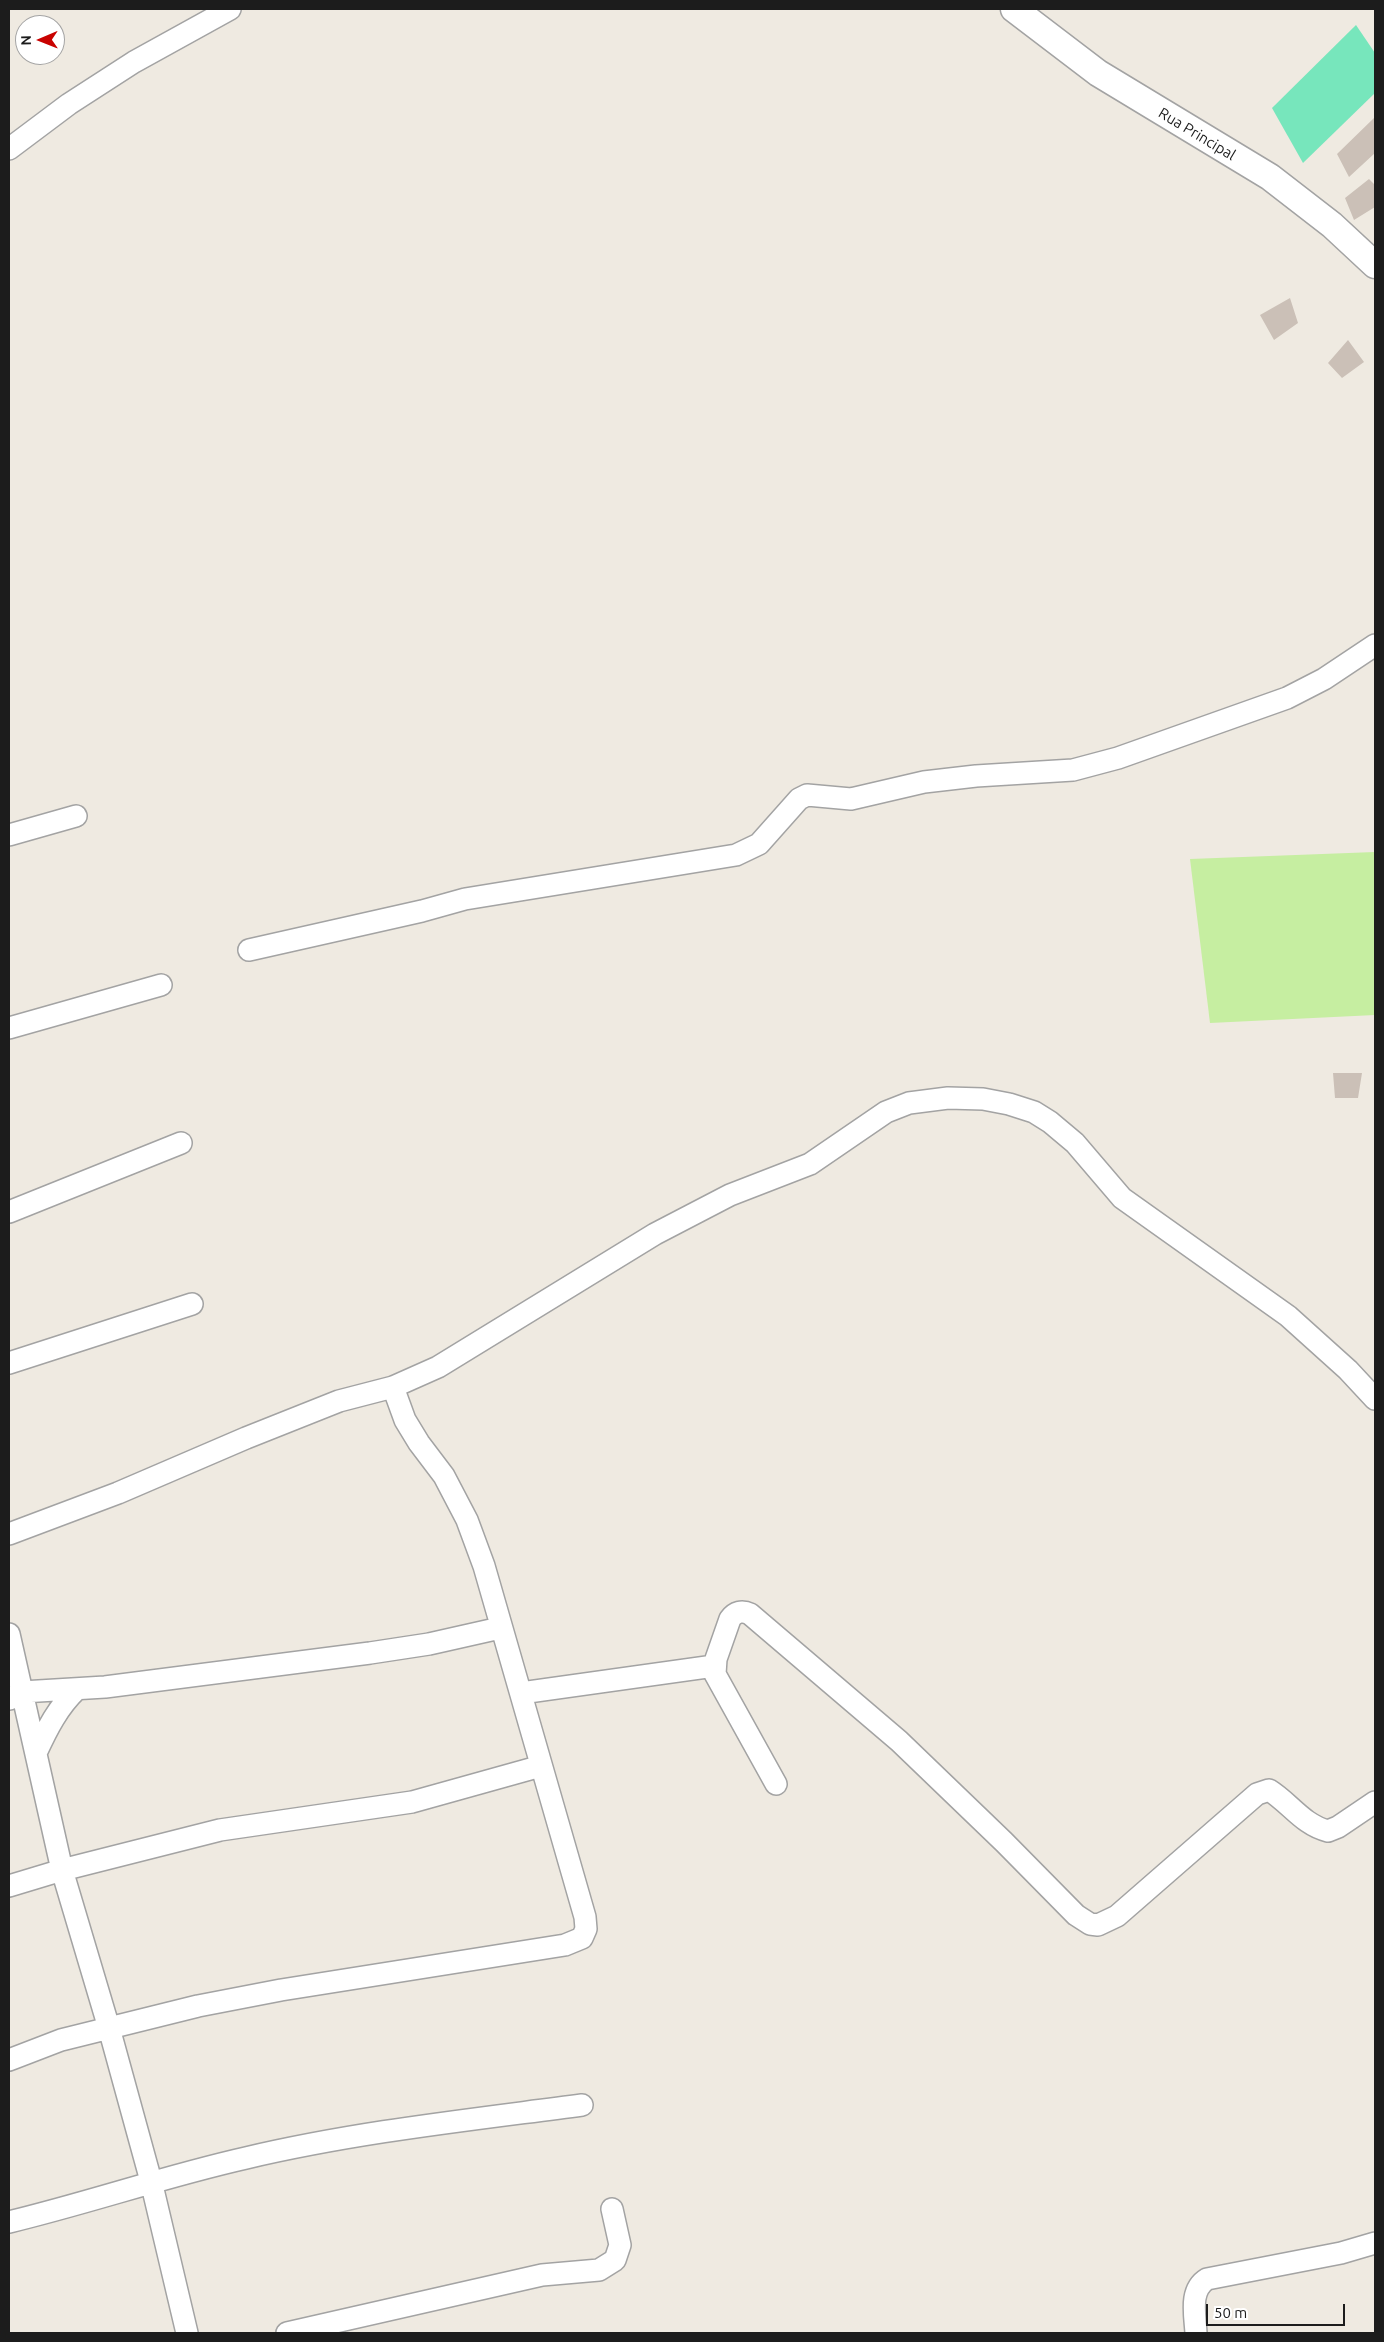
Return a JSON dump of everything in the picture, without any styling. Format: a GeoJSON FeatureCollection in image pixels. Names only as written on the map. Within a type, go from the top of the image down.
{"type":"FeatureCollection","features":[{"type":"Feature","properties":{"kind":"street"},"geometry":{"type":"LineString","coordinates":[[9,149],[69,104],[134,62],[230,9]]}},
{"type":"Feature","properties":{"kind":"street","name":"Rua Principal"},"geometry":{"type":"LineString","coordinates":[[1014,9],[1098,73],[1270,177],[1332,225],[1375,265]]}},
{"type":"Feature","properties":{"kind":"street"},"geometry":{"type":"LineString","coordinates":[[248,950],[422,911],[465,899],[736,855],[759,844],[799,799],[807,795],[851,799],[924,782],[976,776],[1073,770],[1118,758],[1287,698],[1324,679],[1375,646]]}},
{"type":"Feature","properties":{"kind":"street"},"geometry":{"type":"LineString","coordinates":[[9,835],[76,816]]}},
{"type":"Feature","properties":{"kind":"street"},"geometry":{"type":"LineString","coordinates":[[9,1028],[161,985]]}},
{"type":"Feature","properties":{"kind":"street"},"geometry":{"type":"LineString","coordinates":[[9,1534],[118,1494],[246,1438],[339,1401],[393,1387],[438,1366],[655,1234],[730,1195],[810,1164],[886,1112],[909,1103],[948,1098],[983,1099],[1009,1104],[1034,1112],[1050,1122],[1075,1143],[1122,1198],[1288,1316],[1348,1370],[1375,1398]]}},
{"type":"Feature","properties":{"kind":"street"},"geometry":{"type":"LineString","coordinates":[[9,1212],[181,1143]]}},
{"type":"Feature","properties":{"kind":"street"},"geometry":{"type":"LineString","coordinates":[[9,1363],[192,1304]]}},
{"type":"Feature","properties":{"kind":"street"},"geometry":{"type":"LineString","coordinates":[[9,2060],[61,2040],[198,2006],[565,1945],[582,1938],[586,1929],[585,1917],[521,1693],[500,1628],[484,1566],[467,1520],[444,1476],[419,1444],[405,1420],[393,1387]]}},
{"type":"Feature","properties":{"kind":"street"},"geometry":{"type":"LineString","coordinates":[[776,1784],[717,1681],[714,1666],[730,1619],[739,1612],[750,1614],[899,1741],[1004,1842],[1076,1915],[1090,1924],[1106,1923],[1117,1916],[1257,1794],[1269,1790],[1307,1823],[1328,1831],[1338,1827],[1375,1802]]}},
{"type":"Feature","properties":{"kind":"street"},"geometry":{"type":"LineString","coordinates":[[16,1696],[370,1653],[429,1644],[500,1628]]}},
{"type":"Feature","properties":{"kind":"street"},"geometry":{"type":"LineString","coordinates":[[9,1634],[16,1696],[36,1753],[62,1870],[109,2028],[151,2181],[187,2333]]}},
{"type":"Feature","properties":{"kind":"street"},"geometry":{"type":"LineString","coordinates":[[521,1693],[714,1666]]}},
{"type":"Feature","properties":{"kind":"street"},"geometry":{"type":"LineString","coordinates":[[36,1753],[46,1730],[64,1701],[77,1689]]}},
{"type":"Feature","properties":{"kind":"street"},"geometry":{"type":"LineString","coordinates":[[9,1886],[62,1870],[220,1830],[412,1802],[541,1766]]}},
{"type":"Feature","properties":{"kind":"street"},"geometry":{"type":"LineString","coordinates":[[9,2222],[50,2212],[151,2181],[246,2158],[385,2131],[582,2105]]}},
{"type":"Feature","properties":{"kind":"street"},"geometry":{"type":"LineString","coordinates":[[287,2333],[542,2275],[599,2270],[615,2260],[620,2245],[612,2209]]}},
{"type":"Feature","properties":{"kind":"street"},"geometry":{"type":"LineString","coordinates":[[1196,2333],[1195,2295],[1200,2284],[1208,2279],[1342,2253],[1375,2243]]}},
{"type":"Feature","properties":{"kind":"green space"},"geometry":{"type":"Polygon","coordinates":[[[1356,25],[1375,53],[1375,93],[1303,163],[1272,108],[1356,25]]]}},
{"type":"Feature","properties":{"kind":"green space"},"geometry":{"type":"Polygon","coordinates":[[[1375,852],[1375,1015],[1210,1023],[1190,859],[1375,852]]]}},
{"type":"Feature","properties":{"kind":"building"},"geometry":{"type":"Polygon","coordinates":[[[1375,117],[1375,153],[1349,177],[1337,154],[1375,117]]]}},
{"type":"Feature","properties":{"kind":"building"},"geometry":{"type":"Polygon","coordinates":[[[1369,179],[1375,185],[1375,207],[1354,220],[1345,198],[1369,179]]]}},
{"type":"Feature","properties":{"kind":"building"},"geometry":{"type":"Polygon","coordinates":[[[1290,298],[1298,323],[1274,340],[1260,315],[1290,298]]]}},
{"type":"Feature","properties":{"kind":"building"},"geometry":{"type":"Polygon","coordinates":[[[1348,340],[1364,362],[1342,378],[1328,363],[1348,340]]]}},
{"type":"Feature","properties":{"kind":"building"},"geometry":{"type":"Polygon","coordinates":[[[1333,1073],[1362,1073],[1358,1098],[1335,1098],[1333,1073]]]}}]}
